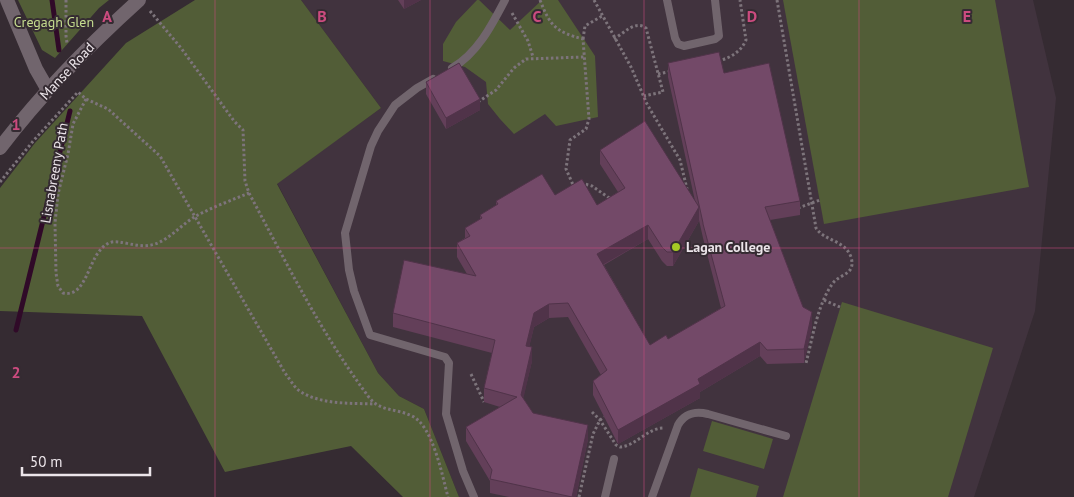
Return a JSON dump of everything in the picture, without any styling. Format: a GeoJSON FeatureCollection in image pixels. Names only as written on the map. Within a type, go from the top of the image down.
{"type":"FeatureCollection","features":[{"type":"Feature","properties":{"kind":"street"},"geometry":{"type":"LineString","coordinates":[[7,0],[36,68],[48,90]]}},
{"type":"Feature","properties":{"kind":"street","name":"Manse Road"},"geometry":{"type":"LineString","coordinates":[[0,148],[59,77],[80,56],[142,3]]}},
{"type":"Feature","properties":{"kind":"lane"},"geometry":{"type":"LineString","coordinates":[[667,0],[675,38],[678,44],[684,46],[715,39],[719,36],[715,0]]}},
{"type":"Feature","properties":{"kind":"lane"},"geometry":{"type":"LineString","coordinates":[[447,71],[462,62],[477,46],[490,28],[504,2]]}},
{"type":"Feature","properties":{"kind":"lane"},"geometry":{"type":"LineString","coordinates":[[439,75],[417,88],[395,105],[378,131],[370,146],[345,233],[349,270],[354,291],[370,335],[445,357],[449,363],[446,414],[463,471],[474,497]]}},
{"type":"Feature","properties":{"kind":"lane"},"geometry":{"type":"LineString","coordinates":[[652,497],[678,425],[682,418],[688,414],[698,412],[708,414],[786,436]]}},
{"type":"Feature","properties":{"kind":"lane"},"geometry":{"type":"LineString","coordinates":[[605,497],[614,459]]}},
{"type":"Feature","properties":{"kind":"path"},"geometry":{"type":"LineString","coordinates":[[66,0],[67,43]]}},
{"type":"Feature","properties":{"kind":"path"},"geometry":{"type":"LineString","coordinates":[[540,0],[547,18],[564,34],[583,39]]}},
{"type":"Feature","properties":{"kind":"path"},"geometry":{"type":"LineString","coordinates":[[594,0],[680,160],[688,193]]}},
{"type":"Feature","properties":{"kind":"path"},"geometry":{"type":"LineString","coordinates":[[777,0],[816,228],[819,232],[838,242],[846,249],[852,264],[846,275],[835,280],[824,300],[818,314],[806,363]]}},
{"type":"Feature","properties":{"kind":"path"},"geometry":{"type":"LineString","coordinates":[[504,2],[515,17],[528,41],[533,57]]}},
{"type":"Feature","properties":{"kind":"path"},"geometry":{"type":"LineString","coordinates":[[142,3],[169,32],[234,122],[243,130],[245,182],[249,193],[318,319],[351,372],[375,404]]}},
{"type":"Feature","properties":{"kind":"path"},"geometry":{"type":"LineString","coordinates":[[574,187],[566,169],[570,140],[586,128],[590,119],[583,39],[585,26],[602,16]]}},
{"type":"Feature","properties":{"kind":"path"},"geometry":{"type":"LineString","coordinates":[[614,39],[636,25],[642,25],[646,28],[663,92],[644,96]]}},
{"type":"Feature","properties":{"kind":"path"},"geometry":{"type":"LineString","coordinates":[[476,103],[496,90],[519,63],[526,59],[533,57],[584,57]]}},
{"type":"Feature","properties":{"kind":"path","name":"Lisnabreeny Path"},"geometry":{"type":"LineString","coordinates":[[0,182],[34,140],[78,92],[86,99],[73,124],[58,194],[55,223],[58,286],[63,293],[70,294],[84,283],[95,256],[109,243],[114,242],[146,247],[156,244],[195,217],[249,193]]}},
{"type":"Feature","properties":{"kind":"path"},"geometry":{"type":"LineString","coordinates":[[86,99],[108,109],[160,156],[285,373],[298,389],[316,398],[334,402],[375,404],[413,416],[422,424],[430,440],[448,497]]}},
{"type":"Feature","properties":{"kind":"path"},"geometry":{"type":"LineString","coordinates":[[566,191],[580,183],[592,186],[607,195],[617,205]]}},
{"type":"Feature","properties":{"kind":"path"},"geometry":{"type":"LineString","coordinates":[[798,208],[820,200]]}},
{"type":"Feature","properties":{"kind":"path"},"geometry":{"type":"LineString","coordinates":[[824,300],[840,307]]}},
{"type":"Feature","properties":{"kind":"path"},"geometry":{"type":"LineString","coordinates":[[471,374],[484,402]]}},
{"type":"Feature","properties":{"kind":"path"},"geometry":{"type":"LineString","coordinates":[[592,412],[600,420],[616,445],[620,447],[631,443],[656,428],[668,428]]}},
{"type":"Feature","properties":{"kind":"path"},"geometry":{"type":"LineString","coordinates":[[579,497],[593,434],[600,420],[604,417]]}},
{"type":"Feature","properties":{"kind":"shaded area","name":"Lagan College"},"geometry":{"type":"Polygon","coordinates":[[[301,0],[1033,0],[1056,98],[1035,311],[974,497],[459,497],[424,409],[399,396],[378,373],[277,183],[381,108],[301,0]]]}},
{"type":"Feature","properties":{"kind":"green space","name":"Cregagh Glen"},"geometry":{"type":"Polygon","coordinates":[[[18,0],[109,0],[99,8],[55,58],[42,50],[18,0]]]}},
{"type":"Feature","properties":{"kind":"green space"},"geometry":{"type":"Polygon","coordinates":[[[195,0],[301,0],[381,108],[277,184],[378,373],[399,396],[424,409],[459,497],[403,497],[351,446],[225,472],[142,316],[0,311],[0,188],[35,143],[126,43],[195,0]]]}},
{"type":"Feature","properties":{"kind":"green space"},"geometry":{"type":"Polygon","coordinates":[[[477,0],[510,30],[542,0],[558,0],[595,56],[598,117],[556,126],[545,114],[514,134],[488,104],[486,82],[465,67],[443,61],[443,44],[456,22],[477,0]]]}},
{"type":"Feature","properties":{"kind":"green space"},"geometry":{"type":"Polygon","coordinates":[[[783,0],[995,0],[1029,187],[824,224],[783,0]]]}},
{"type":"Feature","properties":{"kind":"green space"},"geometry":{"type":"Polygon","coordinates":[[[842,302],[993,348],[948,497],[783,497],[842,302]]]}},
{"type":"Feature","properties":{"kind":"green space"},"geometry":{"type":"Polygon","coordinates":[[[712,421],[773,439],[764,469],[703,451],[712,421]]]}},
{"type":"Feature","properties":{"kind":"green space"},"geometry":{"type":"Polygon","coordinates":[[[698,468],[759,486],[756,497],[690,497],[698,468]]]}},
{"type":"Feature","properties":{"kind":"building"},"geometry":{"type":"Polygon","coordinates":[[[719,52],[724,73],[769,63],[800,201],[765,207],[803,307],[812,312],[804,349],[767,350],[760,342],[698,379],[700,384],[618,430],[593,381],[607,370],[568,303],[549,304],[534,313],[526,346],[532,347],[521,395],[533,413],[588,425],[572,497],[490,479],[492,470],[466,427],[517,397],[484,388],[495,340],[393,313],[404,260],[476,276],[457,243],[470,236],[465,228],[482,218],[480,215],[498,204],[496,201],[542,174],[555,195],[582,179],[597,205],[625,188],[600,150],[645,121],[699,207],[673,252],[667,252],[662,247],[648,225],[597,254],[650,345],[666,335],[668,339],[725,306],[703,224],[668,63],[719,52]]]}},
{"type":"Feature","properties":{"kind":"building"},"geometry":{"type":"Polygon","coordinates":[[[459,63],[480,99],[446,118],[426,82],[459,63]]]}},
{"type":"Feature","properties":{"kind":"waterway","name":"Cregagh Glen"},"geometry":{"type":"LineString","coordinates":[[52,0],[59,50]]}},
{"type":"Feature","properties":{"kind":"waterway","name":"Cregagh Glen"},"geometry":{"type":"LineString","coordinates":[[16,330],[70,111]]}},
{"type":"Feature","properties":{"kind":"place","name":"Lagan College"},"geometry":{"type":"Point","coordinates":[676,247]}}]}
